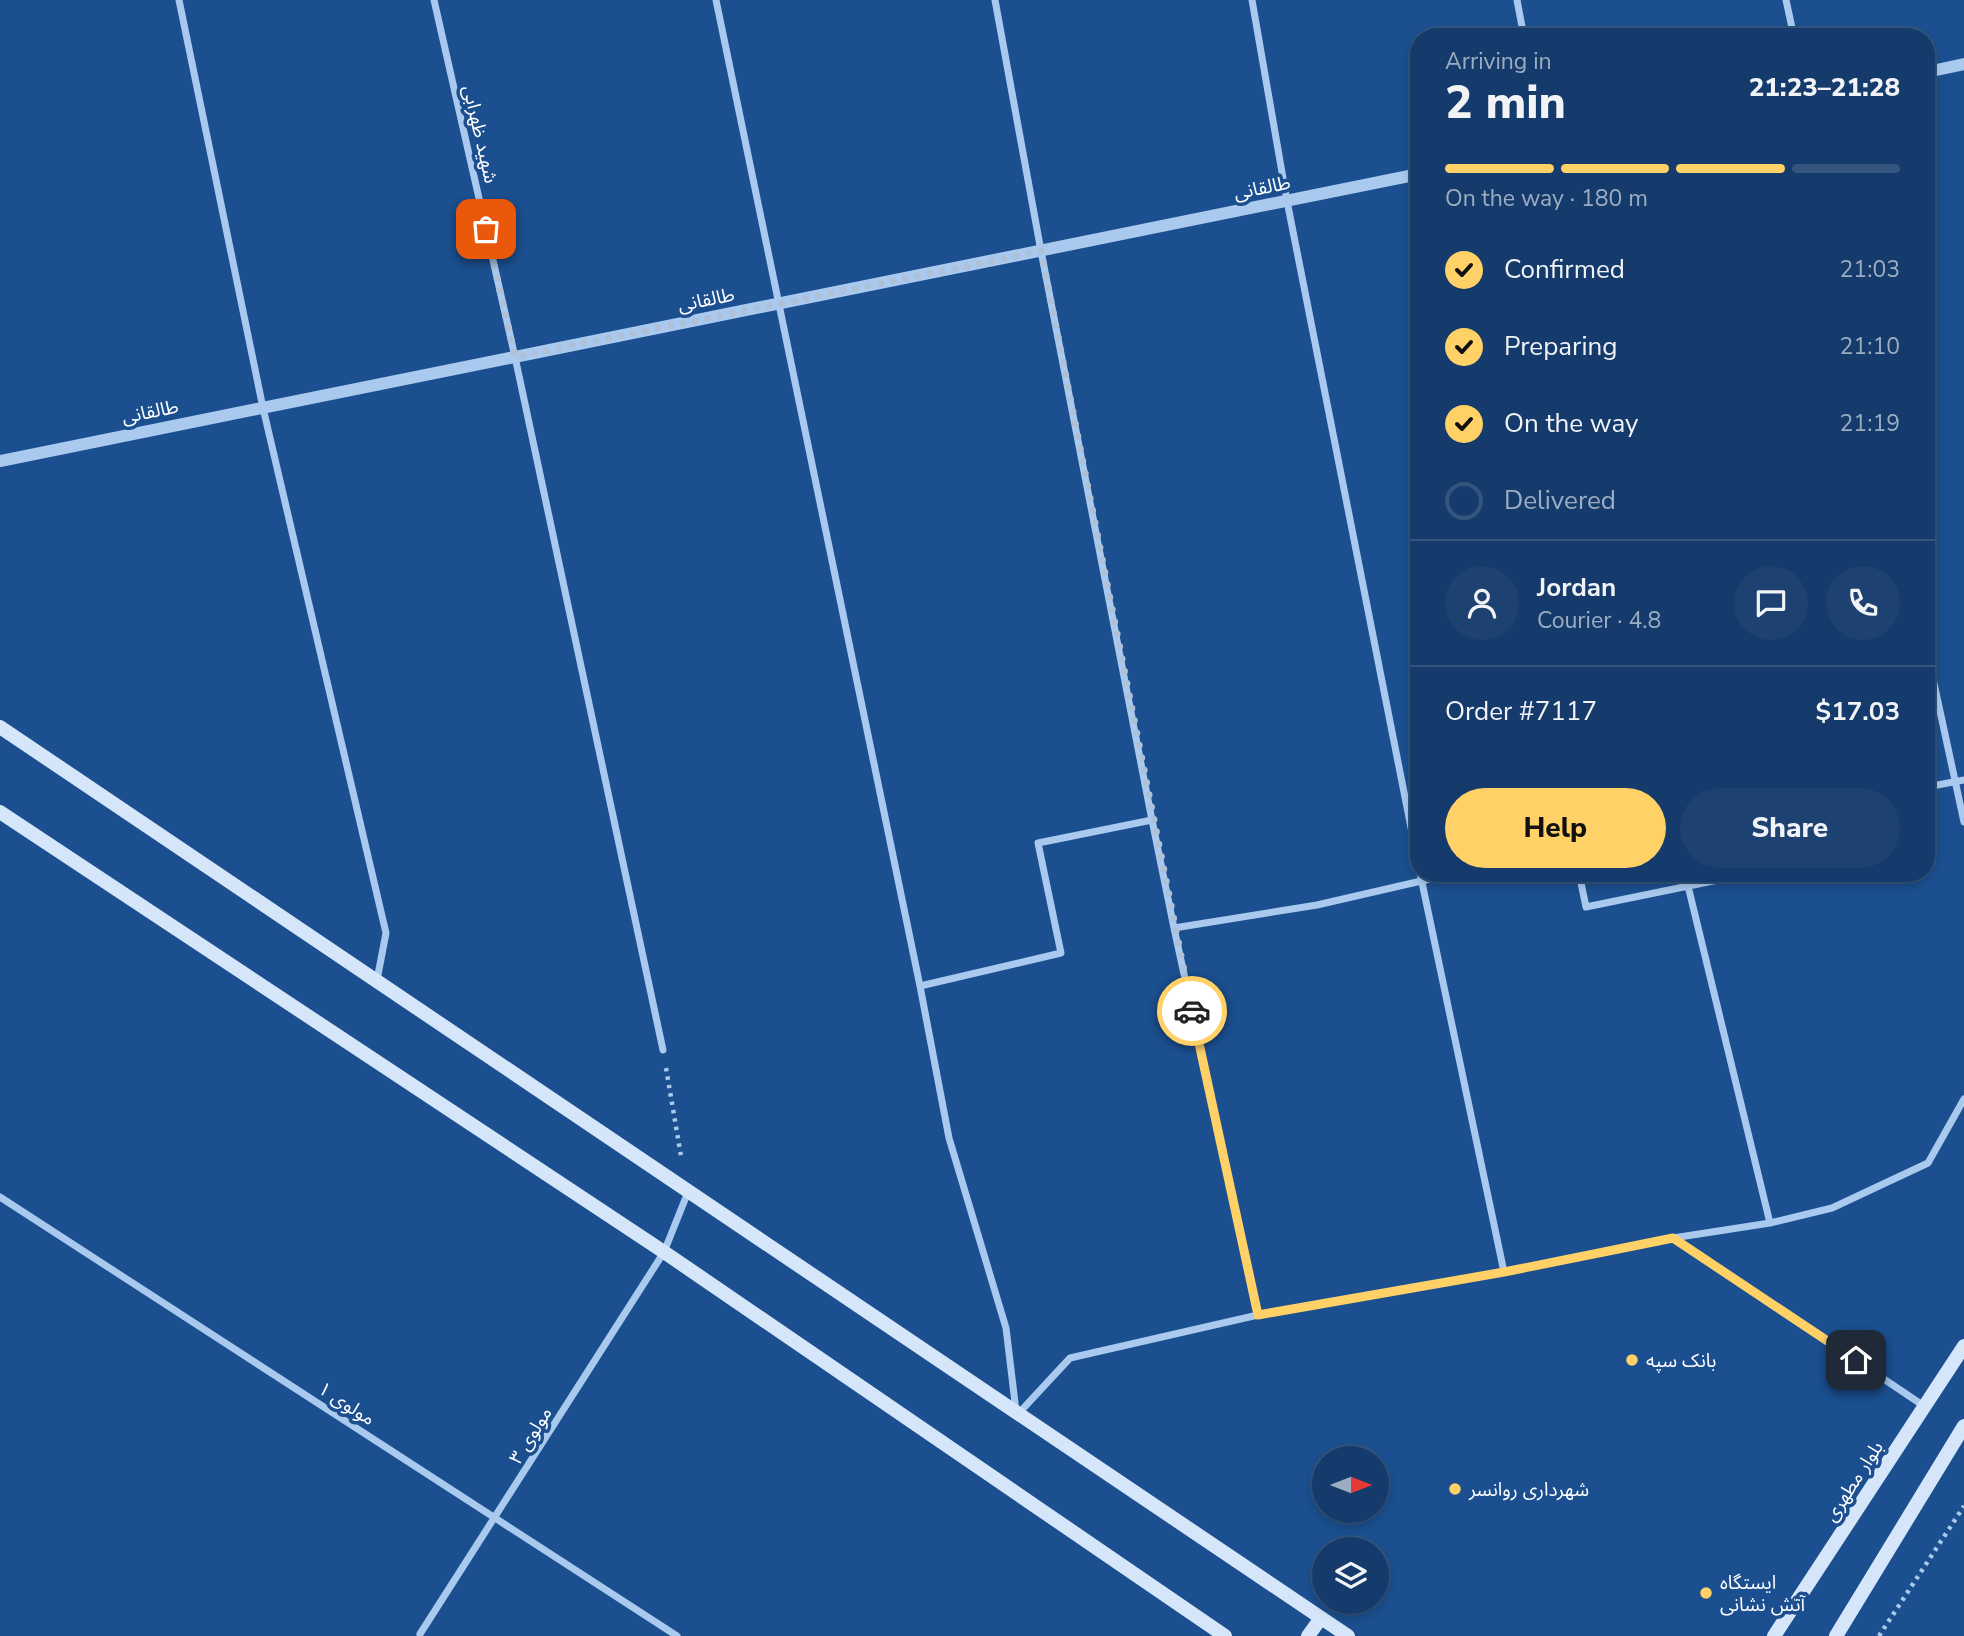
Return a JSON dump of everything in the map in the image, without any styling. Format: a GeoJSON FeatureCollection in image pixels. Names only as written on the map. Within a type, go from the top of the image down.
{"type":"FeatureCollection","features":[{"type":"Feature","properties":{"kind":"main road"},"geometry":{"type":"LineString","coordinates":[[0,727],[1348,1636]]}},
{"type":"Feature","properties":{"kind":"main road"},"geometry":{"type":"LineString","coordinates":[[0,811],[664,1252],[1225,1636]]}},
{"type":"Feature","properties":{"kind":"main road","name":"بلوار مطهری"},"geometry":{"type":"LineString","coordinates":[[1774,1636],[1964,1346]]}},
{"type":"Feature","properties":{"kind":"main road"},"geometry":{"type":"LineString","coordinates":[[1836,1636],[1964,1426]]}},
{"type":"Feature","properties":{"kind":"main road"},"geometry":{"type":"LineString","coordinates":[[1308,1636],[1321,1618]]}},
{"type":"Feature","properties":{"kind":"street"},"geometry":{"type":"LineString","coordinates":[[179,0],[263,408],[386,933],[377,981]]}},
{"type":"Feature","properties":{"kind":"street","name":"شهید ظهرابی"},"geometry":{"type":"LineString","coordinates":[[434,0],[515,357],[663,1049]]}},
{"type":"Feature","properties":{"kind":"street"},"geometry":{"type":"LineString","coordinates":[[716,0],[920,986],[948,1138],[1006,1328],[1017,1415]]}},
{"type":"Feature","properties":{"kind":"street"},"geometry":{"type":"LineString","coordinates":[[995,0],[1152,820],[1258,1315]]}},
{"type":"Feature","properties":{"kind":"street"},"geometry":{"type":"LineString","coordinates":[[1252,0],[1287,201],[1410,823]]}},
{"type":"Feature","properties":{"kind":"street"},"geometry":{"type":"LineString","coordinates":[[1517,0],[1522,28]]}},
{"type":"Feature","properties":{"kind":"street"},"geometry":{"type":"LineString","coordinates":[[1786,0],[1792,28]]}},
{"type":"Feature","properties":{"kind":"street"},"geometry":{"type":"LineString","coordinates":[[1935,70],[1964,64]]}},
{"type":"Feature","properties":{"kind":"street","name":"طالقانی"},"geometry":{"type":"LineString","coordinates":[[0,461],[1410,176]]}},
{"type":"Feature","properties":{"kind":"street"},"geometry":{"type":"LineString","coordinates":[[1935,688],[1964,822]]}},
{"type":"Feature","properties":{"kind":"street"},"geometry":{"type":"LineString","coordinates":[[1935,785],[1964,780]]}},
{"type":"Feature","properties":{"kind":"street"},"geometry":{"type":"LineString","coordinates":[[920,986],[1061,953],[1038,843],[1152,820]]}},
{"type":"Feature","properties":{"kind":"street"},"geometry":{"type":"LineString","coordinates":[[1174,928],[1317,905],[1410,880]]}},
{"type":"Feature","properties":{"kind":"street"},"geometry":{"type":"LineString","coordinates":[[1422,882],[1504,1272]]}},
{"type":"Feature","properties":{"kind":"street"},"geometry":{"type":"LineString","coordinates":[[1581,882],[1586,907],[1708,882]]}},
{"type":"Feature","properties":{"kind":"street"},"geometry":{"type":"LineString","coordinates":[[1688,886],[1770,1223]]}},
{"type":"Feature","properties":{"kind":"street"},"geometry":{"type":"LineString","coordinates":[[1017,1415],[1070,1357],[1258,1315],[1504,1272],[1673,1238],[1770,1223],[1832,1208],[1928,1163],[1964,1099]]}},
{"type":"Feature","properties":{"kind":"street","name":"مولوی ۳"},"geometry":{"type":"LineString","coordinates":[[420,1634],[664,1252],[688,1192]]}},
{"type":"Feature","properties":{"kind":"street","name":"مولوی ۱"},"geometry":{"type":"LineString","coordinates":[[0,1197],[677,1636]]}},
{"type":"Feature","properties":{"kind":"street"},"geometry":{"type":"LineString","coordinates":[[1673,1238],[1924,1406]]}},
{"type":"Feature","properties":{"kind":"path"},"geometry":{"type":"LineString","coordinates":[[663,1049],[688,1192]]}},
{"type":"Feature","properties":{"kind":"path"},"geometry":{"type":"LineString","coordinates":[[1879,1636],[1964,1506]]}},
{"type":"Feature","properties":{"kind":"way so far"},"geometry":{"type":"LineString","coordinates":[[486,229],[515,357],[1041,251],[1157,847],[1192,1011]]}},
{"type":"Feature","properties":{"kind":"place","name":"بانک سپه"},"geometry":{"type":"Point","coordinates":[1632,1360]}},
{"type":"Feature","properties":{"kind":"place","name":"شهرداری روانسر"},"geometry":{"type":"Point","coordinates":[1455,1489]}},
{"type":"Feature","properties":{"kind":"place","name":"ایستگاه آتش نشانی"},"geometry":{"type":"Point","coordinates":[1706,1593]}},
{"type":"Feature","properties":{"kind":"route"},"geometry":{"type":"LineString","coordinates":[[1192,1011],[1258,1315],[1504,1272],[1673,1238],[1856,1360]]}}]}
